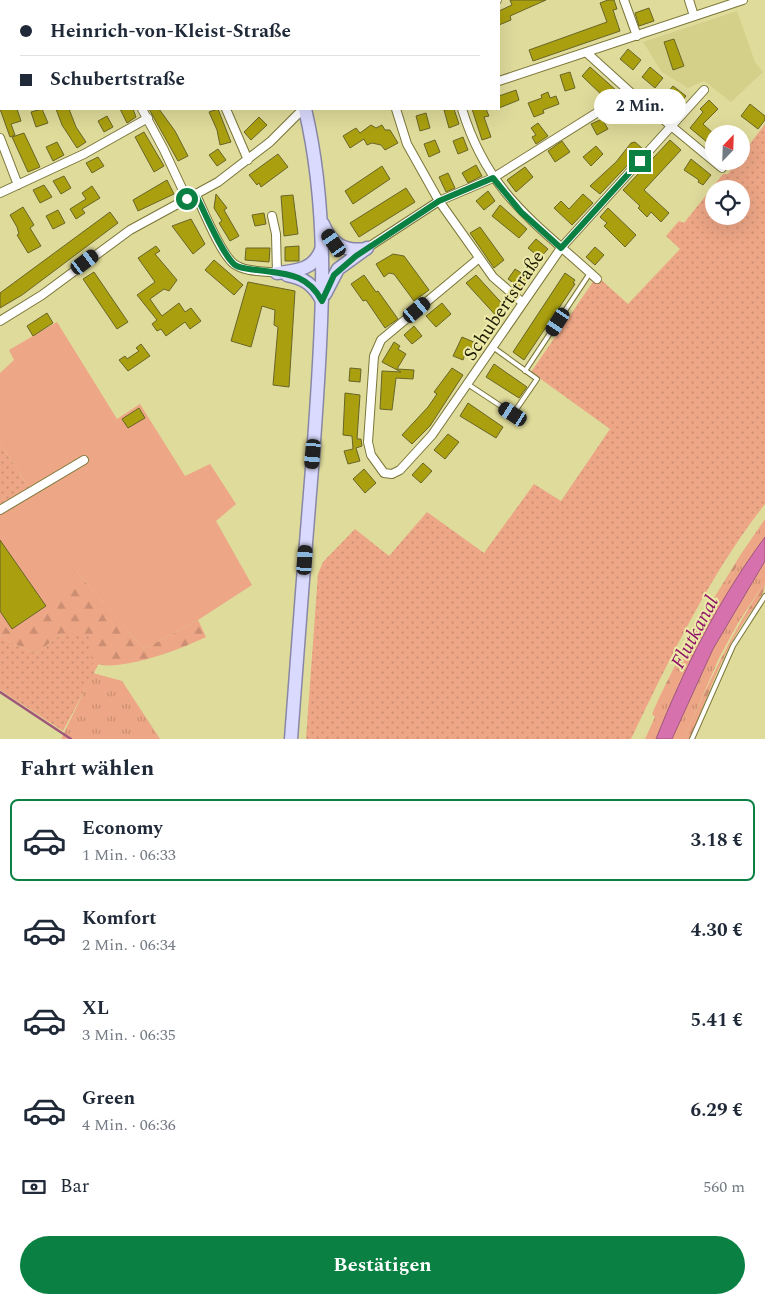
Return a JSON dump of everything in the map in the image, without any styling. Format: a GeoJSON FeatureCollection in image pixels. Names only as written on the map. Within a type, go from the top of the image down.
{"type":"FeatureCollection","features":[{"type":"Feature","properties":{"kind":"main road"},"geometry":{"type":"LineString","coordinates":[[291,739],[322,301],[322,219],[316,169],[304,110]]}},
{"type":"Feature","properties":{"kind":"main road"},"geometry":{"type":"LineString","coordinates":[[322,219],[326,231],[334,243],[352,250],[367,248]]}},
{"type":"Feature","properties":{"kind":"main road"},"geometry":{"type":"LineString","coordinates":[[277,273],[307,268],[320,253],[323,243]]}},
{"type":"Feature","properties":{"kind":"main road"},"geometry":{"type":"LineString","coordinates":[[322,301],[338,269],[367,248]]}},
{"type":"Feature","properties":{"kind":"main road"},"geometry":{"type":"LineString","coordinates":[[277,273],[300,278],[310,283],[322,301]]}},
{"type":"Feature","properties":{"kind":"street"},"geometry":{"type":"LineString","coordinates":[[624,0],[637,36]]}},
{"type":"Feature","properties":{"kind":"street"},"geometry":{"type":"LineString","coordinates":[[689,0],[694,16]]}},
{"type":"Feature","properties":{"kind":"street"},"geometry":{"type":"LineString","coordinates":[[500,81],[743,0]]}},
{"type":"Feature","properties":{"kind":"street"},"geometry":{"type":"LineString","coordinates":[[587,53],[630,92],[705,154]]}},
{"type":"Feature","properties":{"kind":"street","name":"Schubertstraße"},"geometry":{"type":"LineString","coordinates":[[478,259],[381,340],[376,348],[368,442],[371,455],[380,470],[392,474],[400,470],[432,435],[469,385],[561,248],[704,90]]}},
{"type":"Feature","properties":{"kind":"street"},"geometry":{"type":"LineString","coordinates":[[367,248],[439,201],[493,178],[630,92]]}},
{"type":"Feature","properties":{"kind":"street"},"geometry":{"type":"LineString","coordinates":[[143,110],[187,199]]}},
{"type":"Feature","properties":{"kind":"street"},"geometry":{"type":"LineString","coordinates":[[226,110],[248,160]]}},
{"type":"Feature","properties":{"kind":"street"},"geometry":{"type":"LineString","coordinates":[[0,321],[42,295],[130,230],[154,215],[196,195],[248,160],[303,110]]}},
{"type":"Feature","properties":{"kind":"street"},"geometry":{"type":"LineString","coordinates":[[396,110],[407,144],[439,201],[478,259],[493,277],[523,303]]}},
{"type":"Feature","properties":{"kind":"street"},"geometry":{"type":"LineString","coordinates":[[462,110],[471,138],[493,178],[521,212],[597,279]]}},
{"type":"Feature","properties":{"kind":"street"},"geometry":{"type":"LineString","coordinates":[[0,193],[84,154],[148,118]]}},
{"type":"Feature","properties":{"kind":"street"},"geometry":{"type":"LineString","coordinates":[[0,138],[18,185]]}},
{"type":"Feature","properties":{"kind":"street"},"geometry":{"type":"LineString","coordinates":[[196,195],[227,256],[235,265],[244,269],[277,273],[276,234],[272,216]]}},
{"type":"Feature","properties":{"kind":"street"},"geometry":{"type":"LineString","coordinates":[[0,510],[84,460]]}},
{"type":"Feature","properties":{"kind":"lane"},"geometry":{"type":"LineString","coordinates":[[525,371],[590,273]]}},
{"type":"Feature","properties":{"kind":"lane"},"geometry":{"type":"LineString","coordinates":[[469,385],[513,414],[537,379],[494,348]]}},
{"type":"Feature","properties":{"kind":"lane"},"geometry":{"type":"LineString","coordinates":[[692,739],[733,646],[765,596]]}},
{"type":"Feature","properties":{"kind":"shaded area"},"geometry":{"type":"Polygon","coordinates":[[[737,11],[755,62],[763,72],[731,102],[704,81],[688,88],[662,72],[643,42],[737,11]]]}},
{"type":"Feature","properties":{"kind":"shaded area"},"geometry":{"type":"Polygon","coordinates":[[[765,537],[765,561],[713,649],[672,739],[656,739],[678,686],[718,609],[765,537]]]}},
{"type":"Feature","properties":{"kind":"green space"},"geometry":{"type":"Polygon","coordinates":[[[765,124],[765,504],[726,559],[692,617],[631,739],[306,739],[318,574],[323,562],[355,529],[389,556],[427,512],[484,553],[534,484],[561,501],[610,429],[531,372],[597,276],[628,304],[680,249],[666,236],[679,221],[684,223],[705,197],[705,225],[750,225],[750,180],[718,180],[723,174],[728,174],[731,170],[750,170],[750,144],[765,124]]]}},
{"type":"Feature","properties":{"kind":"green space"},"geometry":{"type":"Polygon","coordinates":[[[57,322],[117,419],[140,404],[185,476],[210,464],[236,504],[216,521],[252,585],[198,620],[144,649],[75,570],[51,608],[11,633],[0,619],[0,506],[29,488],[0,443],[0,373],[14,360],[9,350],[57,322]]]}},
{"type":"Feature","properties":{"kind":"green space"},"geometry":{"type":"Polygon","coordinates":[[[0,443],[29,488],[0,506],[0,443]]]}},
{"type":"Feature","properties":{"kind":"green space"},"geometry":{"type":"Polygon","coordinates":[[[765,519],[765,537],[726,596],[699,643],[656,739],[645,739],[655,717],[652,714],[659,698],[663,699],[687,649],[743,556],[741,554],[765,519]]]}},
{"type":"Feature","properties":{"kind":"green space"},"geometry":{"type":"Polygon","coordinates":[[[741,554],[743,556],[687,649],[663,700],[659,698],[684,647],[741,554]]]}},
{"type":"Feature","properties":{"kind":"green space"},"geometry":{"type":"Polygon","coordinates":[[[765,561],[765,582],[738,623],[719,658],[684,739],[672,739],[713,649],[765,561]]]}},
{"type":"Feature","properties":{"kind":"green space"},"geometry":{"type":"Polygon","coordinates":[[[75,570],[144,649],[198,620],[206,637],[182,648],[150,658],[119,665],[105,665],[90,661],[62,633],[36,654],[6,640],[0,635],[0,619],[11,633],[75,570]]]}},
{"type":"Feature","properties":{"kind":"green space"},"geometry":{"type":"Polygon","coordinates":[[[765,582],[761,597],[729,647],[690,739],[684,739],[721,659],[765,582]]]}},
{"type":"Feature","properties":{"kind":"green space"},"geometry":{"type":"Polygon","coordinates":[[[62,633],[89,634],[92,663],[99,663],[63,731],[0,690],[0,635],[6,640],[36,654],[62,633]]]}},
{"type":"Feature","properties":{"kind":"green space"},"geometry":{"type":"Polygon","coordinates":[[[93,673],[122,681],[160,739],[61,739],[93,673]]]}},
{"type":"Feature","properties":{"kind":"building"},"geometry":{"type":"Polygon","coordinates":[[[510,0],[546,0],[510,16],[511,20],[500,25],[500,11],[512,5],[510,0]]]}},
{"type":"Feature","properties":{"kind":"building"},"geometry":{"type":"Polygon","coordinates":[[[614,0],[617,9],[613,10],[620,31],[533,61],[529,50],[607,22],[600,3],[614,0]]]}},
{"type":"Feature","properties":{"kind":"building"},"geometry":{"type":"Polygon","coordinates":[[[649,8],[654,21],[639,26],[635,13],[649,8]]]}},
{"type":"Feature","properties":{"kind":"building"},"geometry":{"type":"Polygon","coordinates":[[[674,39],[684,66],[673,70],[664,42],[674,39]]]}},
{"type":"Feature","properties":{"kind":"building"},"geometry":{"type":"Polygon","coordinates":[[[628,49],[641,60],[633,70],[620,59],[628,49]]]}},
{"type":"Feature","properties":{"kind":"building"},"geometry":{"type":"Polygon","coordinates":[[[590,67],[617,91],[612,97],[607,100],[582,76],[590,67]]]}},
{"type":"Feature","properties":{"kind":"building"},"geometry":{"type":"Polygon","coordinates":[[[650,67],[663,78],[655,88],[642,77],[650,67]]]}},
{"type":"Feature","properties":{"kind":"building"},"geometry":{"type":"Polygon","coordinates":[[[570,72],[575,88],[565,91],[560,75],[570,72]]]}},
{"type":"Feature","properties":{"kind":"building"},"geometry":{"type":"Polygon","coordinates":[[[673,86],[686,96],[678,106],[664,96],[673,86]]]}},
{"type":"Feature","properties":{"kind":"building"},"geometry":{"type":"Polygon","coordinates":[[[516,90],[519,100],[500,108],[500,96],[516,90]]]}},
{"type":"Feature","properties":{"kind":"building"},"geometry":{"type":"Polygon","coordinates":[[[548,92],[550,98],[556,96],[559,104],[543,110],[544,113],[534,117],[528,103],[542,98],[541,95],[548,92]]]}},
{"type":"Feature","properties":{"kind":"building"},"geometry":{"type":"Polygon","coordinates":[[[709,100],[718,109],[703,124],[705,126],[705,140],[690,128],[703,112],[700,109],[709,100]]]}},
{"type":"Feature","properties":{"kind":"building"},"geometry":{"type":"Polygon","coordinates":[[[629,102],[635,112],[625,118],[619,109],[629,102]]]}},
{"type":"Feature","properties":{"kind":"building"},"geometry":{"type":"Polygon","coordinates":[[[750,104],[765,116],[765,120],[758,129],[741,116],[750,104]]]}},
{"type":"Feature","properties":{"kind":"building"},"geometry":{"type":"Polygon","coordinates":[[[0,110],[17,110],[21,121],[11,124],[15,135],[10,137],[0,110]]]}},
{"type":"Feature","properties":{"kind":"building"},"geometry":{"type":"Polygon","coordinates":[[[42,110],[48,123],[36,127],[31,112],[42,110]]]}},
{"type":"Feature","properties":{"kind":"building"},"geometry":{"type":"Polygon","coordinates":[[[56,110],[69,110],[76,127],[86,142],[77,148],[62,125],[56,110]]]}},
{"type":"Feature","properties":{"kind":"building"},"geometry":{"type":"Polygon","coordinates":[[[120,110],[133,110],[136,117],[127,123],[120,110]]]}},
{"type":"Feature","properties":{"kind":"building"},"geometry":{"type":"Polygon","coordinates":[[[150,110],[160,110],[175,131],[188,156],[178,161],[150,110]]]}},
{"type":"Feature","properties":{"kind":"building"},"geometry":{"type":"Polygon","coordinates":[[[218,110],[231,142],[220,145],[217,130],[209,112],[218,110]]]}},
{"type":"Feature","properties":{"kind":"building"},"geometry":{"type":"Polygon","coordinates":[[[444,110],[454,110],[459,124],[449,128],[444,110]]]}},
{"type":"Feature","properties":{"kind":"building"},"geometry":{"type":"Polygon","coordinates":[[[472,110],[486,110],[489,116],[484,117],[491,137],[482,140],[472,110]]]}},
{"type":"Feature","properties":{"kind":"building"},"geometry":{"type":"Polygon","coordinates":[[[426,113],[430,128],[420,131],[416,116],[426,113]]]}},
{"type":"Feature","properties":{"kind":"building"},"geometry":{"type":"Polygon","coordinates":[[[107,116],[113,127],[104,132],[98,121],[107,116]]]}},
{"type":"Feature","properties":{"kind":"building"},"geometry":{"type":"Polygon","coordinates":[[[259,117],[267,125],[251,140],[244,132],[259,117]]]}},
{"type":"Feature","properties":{"kind":"building"},"geometry":{"type":"Polygon","coordinates":[[[602,119],[608,129],[597,135],[591,124],[602,119]]]}},
{"type":"Feature","properties":{"kind":"building"},"geometry":{"type":"Polygon","coordinates":[[[538,123],[548,136],[536,144],[532,137],[536,135],[531,128],[538,123]]]}},
{"type":"Feature","properties":{"kind":"building"},"geometry":{"type":"Polygon","coordinates":[[[371,125],[376,128],[382,125],[385,130],[390,130],[398,143],[385,150],[381,145],[372,143],[367,145],[364,139],[350,148],[343,136],[356,128],[360,133],[371,125]]]}},
{"type":"Feature","properties":{"kind":"building"},"geometry":{"type":"Polygon","coordinates":[[[144,132],[164,166],[154,172],[135,137],[144,132]]]}},
{"type":"Feature","properties":{"kind":"building"},"geometry":{"type":"Polygon","coordinates":[[[24,133],[40,167],[28,172],[12,137],[24,133]]]}},
{"type":"Feature","properties":{"kind":"building"},"geometry":{"type":"Polygon","coordinates":[[[463,137],[468,150],[458,154],[453,141],[463,137]]]}},
{"type":"Feature","properties":{"kind":"building"},"geometry":{"type":"Polygon","coordinates":[[[435,140],[440,152],[429,157],[424,144],[435,140]]]}},
{"type":"Feature","properties":{"kind":"building"},"geometry":{"type":"Polygon","coordinates":[[[670,140],[681,150],[644,190],[669,213],[661,222],[651,212],[647,217],[638,208],[640,206],[623,190],[670,140]]]}},
{"type":"Feature","properties":{"kind":"building"},"geometry":{"type":"Polygon","coordinates":[[[562,141],[570,152],[555,162],[548,151],[562,141]]]}},
{"type":"Feature","properties":{"kind":"building"},"geometry":{"type":"Polygon","coordinates":[[[57,142],[64,155],[53,161],[46,147],[57,142]]]}},
{"type":"Feature","properties":{"kind":"building"},"geometry":{"type":"Polygon","coordinates":[[[635,142],[643,149],[600,194],[590,186],[616,162],[631,143],[635,142]]]}},
{"type":"Feature","properties":{"kind":"building"},"geometry":{"type":"Polygon","coordinates":[[[596,146],[603,154],[591,166],[583,157],[596,146]]]}},
{"type":"Feature","properties":{"kind":"building"},"geometry":{"type":"Polygon","coordinates":[[[218,149],[226,160],[217,166],[209,155],[218,149]]]}},
{"type":"Feature","properties":{"kind":"building"},"geometry":{"type":"Polygon","coordinates":[[[278,154],[288,167],[261,187],[259,183],[257,185],[249,175],[278,154]]]}},
{"type":"Feature","properties":{"kind":"building"},"geometry":{"type":"Polygon","coordinates":[[[98,157],[104,166],[92,173],[86,163],[98,157]]]}},
{"type":"Feature","properties":{"kind":"building"},"geometry":{"type":"Polygon","coordinates":[[[691,159],[711,175],[705,180],[703,185],[684,170],[691,159]]]}},
{"type":"Feature","properties":{"kind":"building"},"geometry":{"type":"Polygon","coordinates":[[[476,165],[482,176],[468,183],[462,173],[476,165]]]}},
{"type":"Feature","properties":{"kind":"building"},"geometry":{"type":"Polygon","coordinates":[[[382,166],[390,179],[353,204],[345,191],[382,166]]]}},
{"type":"Feature","properties":{"kind":"building"},"geometry":{"type":"Polygon","coordinates":[[[525,167],[533,177],[516,192],[507,180],[525,167]]]}},
{"type":"Feature","properties":{"kind":"building"},"geometry":{"type":"Polygon","coordinates":[[[448,173],[455,188],[446,192],[439,177],[448,173]]]}},
{"type":"Feature","properties":{"kind":"building"},"geometry":{"type":"Polygon","coordinates":[[[64,176],[71,188],[61,194],[53,181],[64,176]]]}},
{"type":"Feature","properties":{"kind":"building"},"geometry":{"type":"Polygon","coordinates":[[[167,180],[174,194],[138,211],[133,200],[167,180]]]}},
{"type":"Feature","properties":{"kind":"building"},"geometry":{"type":"Polygon","coordinates":[[[44,185],[52,197],[40,203],[33,190],[44,185]]]}},
{"type":"Feature","properties":{"kind":"building"},"geometry":{"type":"Polygon","coordinates":[[[92,186],[100,198],[82,209],[85,213],[76,219],[70,209],[86,199],[82,193],[92,186]]]}},
{"type":"Feature","properties":{"kind":"building"},"geometry":{"type":"Polygon","coordinates":[[[406,188],[415,202],[359,237],[350,223],[406,188]]]}},
{"type":"Feature","properties":{"kind":"building"},"geometry":{"type":"Polygon","coordinates":[[[488,191],[495,201],[484,210],[476,201],[488,191]]]}},
{"type":"Feature","properties":{"kind":"building"},"geometry":{"type":"Polygon","coordinates":[[[216,194],[227,208],[224,210],[239,236],[230,241],[219,223],[222,221],[214,208],[216,194]]]}},
{"type":"Feature","properties":{"kind":"building"},"geometry":{"type":"Polygon","coordinates":[[[583,194],[593,203],[572,225],[554,208],[561,201],[569,209],[583,194]]]}},
{"type":"Feature","properties":{"kind":"building"},"geometry":{"type":"Polygon","coordinates":[[[293,195],[298,234],[284,236],[281,196],[293,195]]]}},
{"type":"Feature","properties":{"kind":"building"},"geometry":{"type":"Polygon","coordinates":[[[500,205],[527,229],[519,238],[492,216],[500,205]]]}},
{"type":"Feature","properties":{"kind":"building"},"geometry":{"type":"Polygon","coordinates":[[[23,207],[34,225],[30,228],[41,246],[28,253],[17,235],[19,234],[17,227],[10,215],[23,207]]]}},
{"type":"Feature","properties":{"kind":"building"},"geometry":{"type":"Polygon","coordinates":[[[608,208],[636,235],[625,247],[604,226],[607,223],[600,217],[608,208]]]}},
{"type":"Feature","properties":{"kind":"building"},"geometry":{"type":"Polygon","coordinates":[[[58,210],[65,223],[53,229],[46,216],[58,210]]]}},
{"type":"Feature","properties":{"kind":"building"},"geometry":{"type":"Polygon","coordinates":[[[110,212],[118,223],[22,295],[0,308],[0,293],[110,212]]]}},
{"type":"Feature","properties":{"kind":"building"},"geometry":{"type":"Polygon","coordinates":[[[264,213],[266,224],[255,226],[252,215],[264,213]]]}},
{"type":"Feature","properties":{"kind":"building"},"geometry":{"type":"Polygon","coordinates":[[[191,219],[205,244],[193,254],[172,226],[191,219]]]}},
{"type":"Feature","properties":{"kind":"building"},"geometry":{"type":"Polygon","coordinates":[[[480,227],[504,260],[494,268],[470,233],[480,227]]]}},
{"type":"Feature","properties":{"kind":"building"},"geometry":{"type":"Polygon","coordinates":[[[536,239],[548,249],[540,258],[528,248],[536,239]]]}},
{"type":"Feature","properties":{"kind":"building"},"geometry":{"type":"Polygon","coordinates":[[[156,246],[160,251],[155,254],[177,280],[169,291],[164,289],[150,299],[162,316],[179,303],[185,312],[191,308],[201,321],[190,329],[185,322],[166,336],[161,329],[157,331],[152,324],[157,320],[137,295],[155,282],[138,258],[156,246]]]}},
{"type":"Feature","properties":{"kind":"building"},"geometry":{"type":"Polygon","coordinates":[[[299,246],[299,261],[285,261],[285,247],[299,246]]]}},
{"type":"Feature","properties":{"kind":"building"},"geometry":{"type":"Polygon","coordinates":[[[595,247],[604,255],[595,265],[586,257],[595,247]]]}},
{"type":"Feature","properties":{"kind":"building"},"geometry":{"type":"Polygon","coordinates":[[[246,248],[270,248],[269,262],[245,260],[246,248]]]}},
{"type":"Feature","properties":{"kind":"building"},"geometry":{"type":"Polygon","coordinates":[[[393,254],[404,256],[429,290],[414,301],[394,274],[389,273],[384,277],[376,264],[393,254]]]}},
{"type":"Feature","properties":{"kind":"building"},"geometry":{"type":"Polygon","coordinates":[[[214,260],[243,285],[234,295],[205,270],[214,260]]]}},
{"type":"Feature","properties":{"kind":"building"},"geometry":{"type":"Polygon","coordinates":[[[515,269],[529,278],[522,289],[508,279],[515,269]]]}},
{"type":"Feature","properties":{"kind":"building"},"geometry":{"type":"Polygon","coordinates":[[[94,272],[128,322],[117,329],[83,279],[94,272]]]}},
{"type":"Feature","properties":{"kind":"building"},"geometry":{"type":"Polygon","coordinates":[[[565,273],[575,280],[573,283],[575,284],[524,360],[513,352],[565,273]]]}},
{"type":"Feature","properties":{"kind":"building"},"geometry":{"type":"Polygon","coordinates":[[[364,275],[398,319],[385,328],[366,300],[363,301],[351,284],[364,275]]]}},
{"type":"Feature","properties":{"kind":"building"},"geometry":{"type":"Polygon","coordinates":[[[476,275],[508,310],[499,319],[466,283],[476,275]]]}},
{"type":"Feature","properties":{"kind":"building"},"geometry":{"type":"Polygon","coordinates":[[[248,282],[295,291],[289,387],[273,385],[278,327],[274,325],[275,310],[262,306],[251,347],[231,341],[248,282]]]}},
{"type":"Feature","properties":{"kind":"building"},"geometry":{"type":"Polygon","coordinates":[[[442,303],[451,314],[436,327],[426,316],[442,303]]]}},
{"type":"Feature","properties":{"kind":"building"},"geometry":{"type":"Polygon","coordinates":[[[47,313],[53,323],[33,336],[27,326],[47,313]]]}},
{"type":"Feature","properties":{"kind":"building"},"geometry":{"type":"Polygon","coordinates":[[[414,326],[422,336],[412,344],[404,335],[414,326]]]}},
{"type":"Feature","properties":{"kind":"building"},"geometry":{"type":"Polygon","coordinates":[[[462,337],[476,343],[473,350],[468,347],[463,360],[453,356],[462,337]]]}},
{"type":"Feature","properties":{"kind":"building"},"geometry":{"type":"Polygon","coordinates":[[[394,342],[400,346],[398,349],[406,354],[397,369],[414,370],[413,379],[396,378],[392,410],[380,409],[382,371],[401,372],[382,362],[394,342]]]}},
{"type":"Feature","properties":{"kind":"building"},"geometry":{"type":"Polygon","coordinates":[[[141,344],[150,356],[128,371],[119,360],[125,356],[127,359],[139,351],[136,348],[141,344]]]}},
{"type":"Feature","properties":{"kind":"building"},"geometry":{"type":"Polygon","coordinates":[[[494,364],[527,387],[519,398],[486,377],[494,364]]]}},
{"type":"Feature","properties":{"kind":"building"},"geometry":{"type":"Polygon","coordinates":[[[350,368],[361,369],[360,382],[349,381],[350,368]]]}},
{"type":"Feature","properties":{"kind":"building"},"geometry":{"type":"Polygon","coordinates":[[[452,368],[463,375],[430,426],[412,444],[402,435],[428,407],[437,394],[434,392],[452,368]]]}},
{"type":"Feature","properties":{"kind":"building"},"geometry":{"type":"Polygon","coordinates":[[[345,393],[360,395],[357,439],[361,439],[362,446],[356,448],[360,461],[348,464],[344,451],[353,449],[352,436],[343,435],[345,393]]]}},
{"type":"Feature","properties":{"kind":"building"},"geometry":{"type":"Polygon","coordinates":[[[468,403],[503,427],[496,438],[460,416],[468,403]]]}},
{"type":"Feature","properties":{"kind":"building"},"geometry":{"type":"Polygon","coordinates":[[[139,408],[145,418],[128,428],[122,419],[139,408]]]}},
{"type":"Feature","properties":{"kind":"building"},"geometry":{"type":"Polygon","coordinates":[[[448,434],[459,442],[445,459],[434,450],[448,434]]]}},
{"type":"Feature","properties":{"kind":"building"},"geometry":{"type":"Polygon","coordinates":[[[423,463],[432,471],[421,483],[412,475],[423,463]]]}},
{"type":"Feature","properties":{"kind":"building"},"geometry":{"type":"Polygon","coordinates":[[[364,469],[376,483],[365,493],[353,479],[364,469]]]}},
{"type":"Feature","properties":{"kind":"building"},"geometry":{"type":"Polygon","coordinates":[[[0,540],[46,606],[12,629],[0,611],[0,540]]]}},
{"type":"Feature","properties":{"kind":"waterway"},"geometry":{"type":"LineString","coordinates":[[0,692],[71,739]]}},
{"type":"Feature","properties":{"kind":"route"},"geometry":{"type":"LineString","coordinates":[[187,199],[196,195],[227,256],[235,265],[244,269],[300,278],[310,283],[322,301],[338,269],[367,248],[439,201],[493,178],[521,212],[561,248],[640,161]]}},
{"type":"Feature","properties":{"kind":"water label","name":"Flutkanal"},"geometry":{"type":"Point","coordinates":[694,632]}}]}
